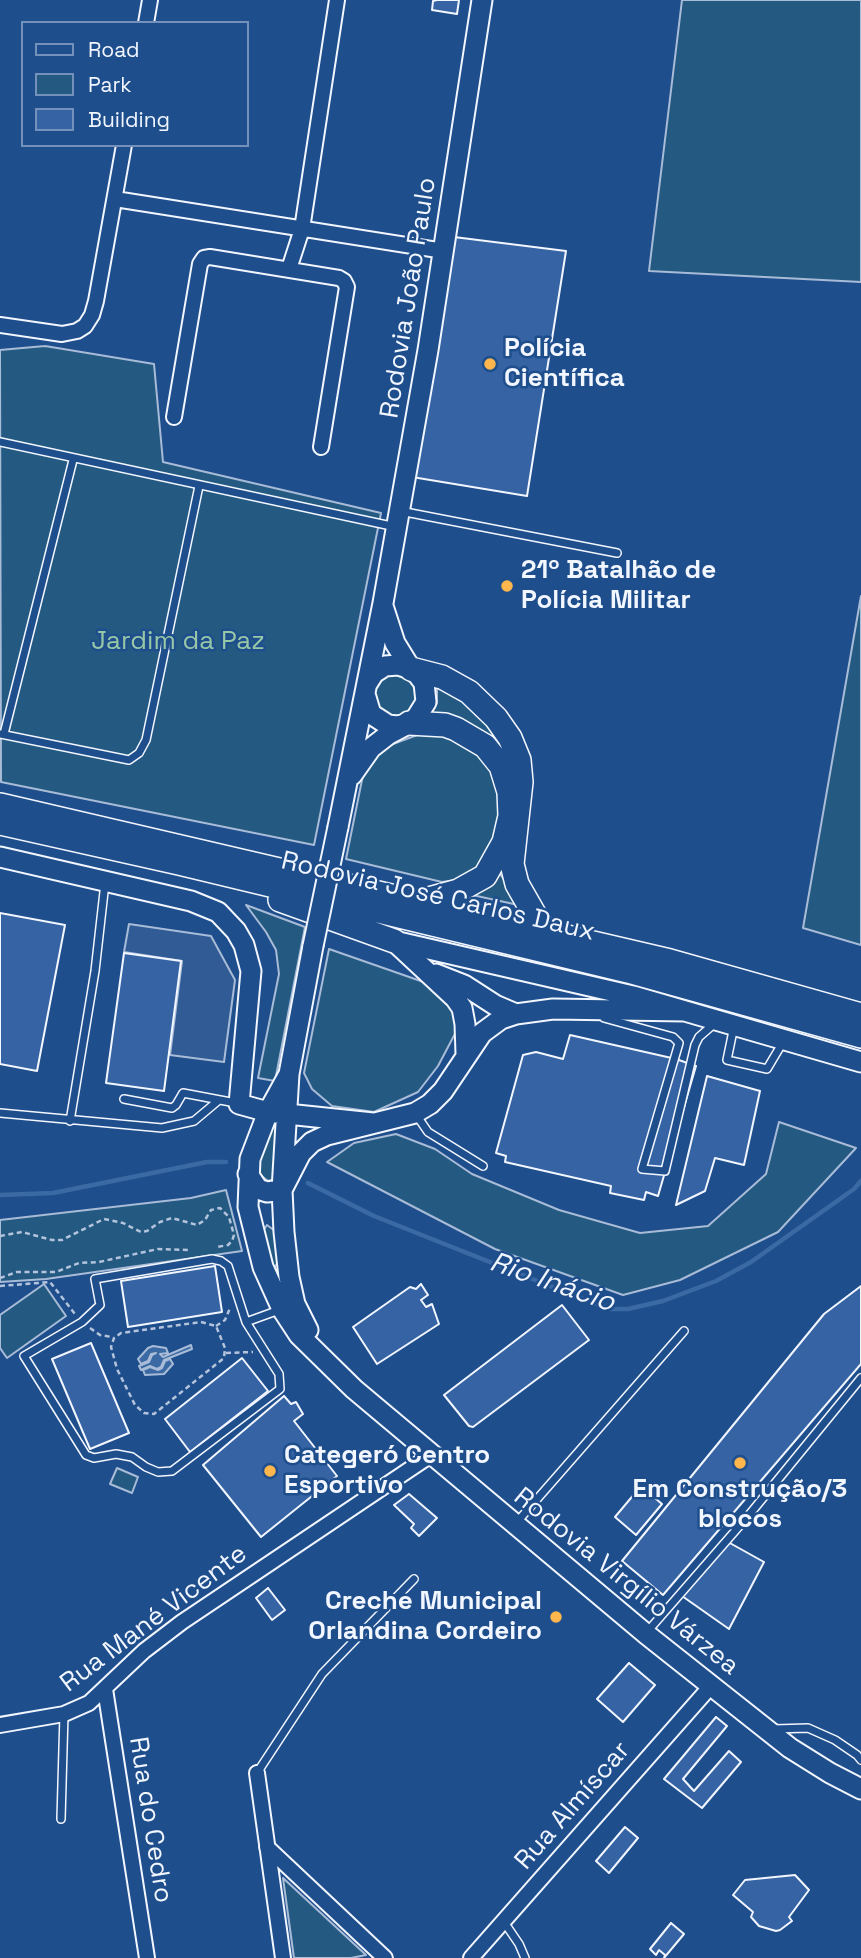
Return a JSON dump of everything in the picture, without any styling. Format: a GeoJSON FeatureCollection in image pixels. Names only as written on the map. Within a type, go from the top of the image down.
{"type":"FeatureCollection","features":[{"type":"Feature","properties":{"kind":"highway"},"geometry":{"type":"LineString","coordinates":[[411,669],[442,677],[469,692],[496,718],[510,738],[519,761],[522,782],[512,864],[517,884],[548,933]]}},
{"type":"Feature","properties":{"kind":"highway"},"geometry":{"type":"LineString","coordinates":[[408,723],[445,725],[485,746],[501,766],[509,792],[510,816],[504,842],[485,876],[458,891],[418,902]]}},
{"type":"Feature","properties":{"kind":"highway","name":"Rodovia José Carlos Daux"},"geometry":{"type":"LineString","coordinates":[[0,805],[670,961],[861,1015]]}},
{"type":"Feature","properties":{"kind":"highway","name":"Rodovia José Carlos Daux"},"geometry":{"type":"LineString","coordinates":[[0,823],[179,863],[628,971],[861,1036]]}},
{"type":"Feature","properties":{"kind":"highway"},"geometry":{"type":"LineString","coordinates":[[179,863],[394,941]]}},
{"type":"Feature","properties":{"kind":"main road","name":"Rodovia João Paulo"},"geometry":{"type":"LineString","coordinates":[[313,946],[383,603],[444,251],[482,0]]}},
{"type":"Feature","properties":{"kind":"main road","name":"Rodovia João Paulo"},"geometry":{"type":"LineString","coordinates":[[383,603],[395,643],[411,669]]}},
{"type":"Feature","properties":{"kind":"main road"},"geometry":{"type":"LineString","coordinates":[[398,665],[411,669],[424,683],[426,702],[416,718],[408,723],[398,726],[379,721],[366,705],[365,690],[374,673],[385,666],[398,665]]}},
{"type":"Feature","properties":{"kind":"main road","name":"Rodovia João Paulo"},"geometry":{"type":"LineString","coordinates":[[346,785],[371,748],[408,723]]}},
{"type":"Feature","properties":{"kind":"main road"},"geometry":{"type":"LineString","coordinates":[[0,857],[205,906],[218,912],[244,945],[251,971],[239,1104],[277,1113],[373,1123]]}},
{"type":"Feature","properties":{"kind":"main road"},"geometry":{"type":"LineString","coordinates":[[394,941],[444,985],[462,1008],[466,1054]]}},
{"type":"Feature","properties":{"kind":"main road"},"geometry":{"type":"LineString","coordinates":[[394,941],[575,981],[861,1062]]}},
{"type":"Feature","properties":{"kind":"main road","name":"Rodovia Virgílio Várzea"},"geometry":{"type":"LineString","coordinates":[[313,946],[288,1083],[277,1113],[253,1148],[248,1174],[251,1226],[263,1267],[282,1309],[299,1335],[337,1372],[514,1525],[767,1730],[808,1760],[861,1789]]}},
{"type":"Feature","properties":{"kind":"main road"},"geometry":{"type":"LineString","coordinates":[[429,971],[464,985],[495,1005],[516,1014]]}},
{"type":"Feature","properties":{"kind":"main road"},"geometry":{"type":"LineString","coordinates":[[248,1174],[258,1189],[267,1192],[282,1189],[301,1153],[312,1142],[327,1135],[415,1113],[430,1104],[443,1091],[482,1033],[492,1024],[516,1014],[553,1009],[685,1011]]}},
{"type":"Feature","properties":{"kind":"main road"},"geometry":{"type":"LineString","coordinates":[[288,1083],[306,1110],[318,1116]]}},
{"type":"Feature","properties":{"kind":"main road","name":"Rodovia Virgílio Várzea"},"geometry":{"type":"LineString","coordinates":[[277,1113],[286,1258],[295,1304],[304,1325],[337,1372]]}},
{"type":"Feature","properties":{"kind":"main road"},"geometry":{"type":"LineString","coordinates":[[251,1226],[258,1220],[274,1219],[284,1232]]}},
{"type":"Feature","properties":{"kind":"street"},"geometry":{"type":"LineString","coordinates":[[146,21],[150,0]]}},
{"type":"Feature","properties":{"kind":"street"},"geometry":{"type":"LineString","coordinates":[[289,270],[302,229],[337,0]]}},
{"type":"Feature","properties":{"kind":"street"},"geometry":{"type":"LineString","coordinates":[[0,325],[62,334],[78,331],[85,326],[96,301],[124,147]]}},
{"type":"Feature","properties":{"kind":"street"},"geometry":{"type":"LineString","coordinates":[[115,200],[444,251]]}},
{"type":"Feature","properties":{"kind":"street"},"geometry":{"type":"LineString","coordinates":[[174,417],[200,264],[204,258],[339,278],[347,287],[321,447]]}},
{"type":"Feature","properties":{"kind":"street","name":"Rua Mané Vicente"},"geometry":{"type":"LineString","coordinates":[[0,1725],[64,1714],[89,1703],[144,1651],[182,1622],[431,1455]]}},
{"type":"Feature","properties":{"kind":"street","name":"Rua Almíscar"},"geometry":{"type":"LineString","coordinates":[[470,1958],[711,1686]]}},
{"type":"Feature","properties":{"kind":"street","name":"Rua do Cedro"},"geometry":{"type":"LineString","coordinates":[[104,1689],[147,1958]]}},
{"type":"Feature","properties":{"kind":"street"},"geometry":{"type":"LineString","coordinates":[[257,1773],[283,1958]]}},
{"type":"Feature","properties":{"kind":"street"},"geometry":{"type":"LineString","coordinates":[[267,1847],[385,1958]]}},
{"type":"Feature","properties":{"kind":"lane"},"geometry":{"type":"LineString","coordinates":[[0,442],[199,486],[617,553]]}},
{"type":"Feature","properties":{"kind":"lane"},"geometry":{"type":"LineString","coordinates":[[73,460],[2,734],[129,760],[139,753],[146,740],[199,486]]}},
{"type":"Feature","properties":{"kind":"lane"},"geometry":{"type":"LineString","coordinates":[[70,1121],[95,971],[105,882]]}},
{"type":"Feature","properties":{"kind":"lane"},"geometry":{"type":"LineString","coordinates":[[553,1009],[621,1021],[676,1039],[679,1047],[676,1059],[642,1169],[665,1171],[695,1045],[705,1030],[726,1023],[727,1060],[767,1069],[785,1040]]}},
{"type":"Feature","properties":{"kind":"lane"},"geometry":{"type":"LineString","coordinates":[[124,1099],[167,1108],[176,1105],[183,1093],[239,1104]]}},
{"type":"Feature","properties":{"kind":"lane"},"geometry":{"type":"LineString","coordinates":[[0,1113],[162,1128],[194,1121],[219,1100]]}},
{"type":"Feature","properties":{"kind":"lane"},"geometry":{"type":"LineString","coordinates":[[415,1113],[428,1132],[483,1166]]}},
{"type":"Feature","properties":{"kind":"lane"},"geometry":{"type":"LineString","coordinates":[[212,1259],[228,1266],[246,1322],[279,1374],[280,1388],[172,1471],[158,1472],[146,1468],[132,1457],[116,1454],[94,1458],[86,1455],[24,1356],[82,1322],[100,1305],[95,1279],[212,1259]]}},
{"type":"Feature","properties":{"kind":"lane"},"geometry":{"type":"LineString","coordinates":[[246,1322],[282,1309]]}},
{"type":"Feature","properties":{"kind":"lane"},"geometry":{"type":"LineString","coordinates":[[514,1525],[684,1331]]}},
{"type":"Feature","properties":{"kind":"lane"},"geometry":{"type":"LineString","coordinates":[[646,1634],[749,1515],[861,1378]]}},
{"type":"Feature","properties":{"kind":"lane"},"geometry":{"type":"LineString","coordinates":[[257,1773],[322,1674],[414,1579]]}},
{"type":"Feature","properties":{"kind":"lane"},"geometry":{"type":"LineString","coordinates":[[61,1819],[64,1714]]}},
{"type":"Feature","properties":{"kind":"lane"},"geometry":{"type":"LineString","coordinates":[[767,1730],[784,1727],[808,1728],[835,1740],[861,1760]]}},
{"type":"Feature","properties":{"kind":"lane"},"geometry":{"type":"LineString","coordinates":[[504,1921],[525,1958]]}},
{"type":"Feature","properties":{"kind":"path"},"geometry":{"type":"LineString","coordinates":[[0,1236],[22,1232],[62,1240],[99,1220],[110,1219],[141,1232],[172,1218],[197,1225],[205,1220],[211,1210],[220,1208],[229,1217],[234,1235],[228,1245],[214,1248]]}},
{"type":"Feature","properties":{"kind":"path"},"geometry":{"type":"LineString","coordinates":[[0,1278],[17,1272],[55,1272],[79,1263],[99,1262],[158,1249],[193,1250]]}},
{"type":"Feature","properties":{"kind":"path"},"geometry":{"type":"LineString","coordinates":[[0,1286],[50,1282],[82,1322],[100,1335],[114,1338]]}},
{"type":"Feature","properties":{"kind":"path"},"geometry":{"type":"LineString","coordinates":[[226,1353],[219,1363],[154,1413],[144,1413],[135,1405],[117,1369],[111,1347],[114,1338],[121,1333],[201,1322],[216,1326],[225,1320],[229,1308]]}},
{"type":"Feature","properties":{"kind":"path"},"geometry":{"type":"LineString","coordinates":[[216,1326],[226,1353]]}},
{"type":"Feature","properties":{"kind":"path"},"geometry":{"type":"LineString","coordinates":[[226,1353],[251,1353]]}},
{"type":"Feature","properties":{"kind":"green space"},"geometry":{"type":"Polygon","coordinates":[[[682,0],[861,0],[861,282],[649,271],[682,0]]]}},
{"type":"Feature","properties":{"kind":"green space","name":"Jardim da Paz"},"geometry":{"type":"Polygon","coordinates":[[[45,346],[154,364],[163,462],[381,513],[314,845],[1,782],[0,350],[45,346]]]}},
{"type":"Feature","properties":{"kind":"green space"},"geometry":{"type":"Polygon","coordinates":[[[861,596],[861,945],[803,928],[861,596]]]}},
{"type":"Feature","properties":{"kind":"green space"},"geometry":{"type":"Polygon","coordinates":[[[396,673],[411,680],[418,695],[411,710],[396,717],[381,710],[374,695],[381,680],[396,673]]]}},
{"type":"Feature","properties":{"kind":"green space"},"geometry":{"type":"Polygon","coordinates":[[[437,684],[456,694],[488,722],[501,743],[499,745],[429,718],[437,703],[437,684]]]}},
{"type":"Feature","properties":{"kind":"green space"},"geometry":{"type":"Polygon","coordinates":[[[428,731],[476,747],[499,781],[503,804],[495,842],[482,865],[464,879],[442,882],[346,859],[364,770],[385,747],[428,731]]]}},
{"type":"Feature","properties":{"kind":"green space"},"geometry":{"type":"Polygon","coordinates":[[[500,874],[523,906],[463,893],[487,883],[500,874]]]}},
{"type":"Feature","properties":{"kind":"green space"},"geometry":{"type":"Polygon","coordinates":[[[246,905],[305,927],[275,1081],[258,1078],[279,974],[276,950],[246,905]]]}},
{"type":"Feature","properties":{"kind":"green space"},"geometry":{"type":"Polygon","coordinates":[[[329,949],[435,986],[453,1010],[457,1030],[438,1066],[418,1092],[374,1112],[332,1106],[312,1089],[304,1073],[329,949]]]}},
{"type":"Feature","properties":{"kind":"green space"},"geometry":{"type":"Polygon","coordinates":[[[779,1122],[856,1148],[778,1232],[680,1280],[623,1295],[495,1249],[327,1162],[354,1143],[396,1134],[435,1149],[472,1174],[559,1210],[640,1233],[708,1226],[766,1174],[779,1122]]]}},
{"type":"Feature","properties":{"kind":"green space"},"geometry":{"type":"Polygon","coordinates":[[[271,1126],[279,1128],[274,1179],[268,1181],[259,1174],[257,1164],[271,1126]]]}},
{"type":"Feature","properties":{"kind":"green space"},"geometry":{"type":"Polygon","coordinates":[[[226,1190],[242,1251],[46,1279],[0,1282],[0,1220],[191,1198],[226,1190]]]}},
{"type":"Feature","properties":{"kind":"green space"},"geometry":{"type":"Polygon","coordinates":[[[267,1225],[275,1231],[279,1260],[274,1269],[260,1235],[267,1225]]]}},
{"type":"Feature","properties":{"kind":"green space"},"geometry":{"type":"Polygon","coordinates":[[[44,1284],[66,1316],[7,1358],[0,1348],[0,1315],[44,1284]]]}},
{"type":"Feature","properties":{"kind":"green space"},"geometry":{"type":"Polygon","coordinates":[[[117,1468],[138,1477],[132,1493],[110,1484],[117,1468]]]}},
{"type":"Feature","properties":{"kind":"green space"},"geometry":{"type":"Polygon","coordinates":[[[283,1878],[366,1955],[351,1958],[294,1958],[283,1878]]]}},
{"type":"Feature","properties":{"kind":"shaded area"},"geometry":{"type":"Polygon","coordinates":[[[129,924],[211,936],[235,980],[224,1062],[170,1055],[182,961],[124,952],[129,924]]]}},
{"type":"Feature","properties":{"kind":"shaded area"},"geometry":{"type":"Polygon","coordinates":[[[191,1345],[192,1349],[164,1360],[157,1369],[150,1366],[141,1370],[139,1366],[149,1362],[156,1353],[151,1354],[148,1361],[141,1364],[138,1359],[148,1348],[166,1348],[168,1353],[160,1354],[163,1357],[191,1345]]]}},
{"type":"Feature","properties":{"kind":"shaded area"},"geometry":{"type":"Polygon","coordinates":[[[170,1359],[173,1364],[164,1374],[145,1375],[143,1370],[150,1367],[158,1370],[170,1359]]]}},
{"type":"Feature","properties":{"kind":"building"},"geometry":{"type":"Polygon","coordinates":[[[459,0],[457,14],[432,10],[433,1],[459,0]]]}},
{"type":"Feature","properties":{"kind":"building","name":"Polícia Científica"},"geometry":{"type":"Polygon","coordinates":[[[454,237],[566,251],[527,496],[412,477],[454,237]]]}},
{"type":"Feature","properties":{"kind":"building"},"geometry":{"type":"Polygon","coordinates":[[[0,913],[65,925],[37,1071],[0,1064],[0,913]]]}},
{"type":"Feature","properties":{"kind":"building"},"geometry":{"type":"Polygon","coordinates":[[[124,953],[181,961],[164,1091],[106,1083],[124,953]]]}},
{"type":"Feature","properties":{"kind":"building"},"geometry":{"type":"Polygon","coordinates":[[[570,1035],[696,1066],[658,1196],[646,1192],[644,1200],[610,1193],[611,1186],[505,1162],[506,1156],[496,1153],[523,1055],[536,1052],[563,1059],[570,1035]]]}},
{"type":"Feature","properties":{"kind":"building"},"geometry":{"type":"Polygon","coordinates":[[[707,1076],[760,1091],[744,1165],[715,1158],[705,1191],[676,1205],[707,1076]]]}},
{"type":"Feature","properties":{"kind":"building"},"geometry":{"type":"Polygon","coordinates":[[[215,1266],[222,1312],[128,1327],[121,1281],[215,1266]]]}},
{"type":"Feature","properties":{"kind":"building"},"geometry":{"type":"Polygon","coordinates":[[[421,1284],[428,1295],[421,1300],[426,1307],[432,1304],[439,1324],[377,1364],[353,1327],[410,1287],[416,1289],[421,1284]]]}},
{"type":"Feature","properties":{"kind":"building","name":"Em Construção/3 blocos"},"geometry":{"type":"Polygon","coordinates":[[[861,1286],[861,1364],[663,1595],[622,1561],[824,1314],[861,1286]]]}},
{"type":"Feature","properties":{"kind":"building"},"geometry":{"type":"Polygon","coordinates":[[[562,1305],[589,1340],[473,1427],[469,1426],[444,1395],[562,1305]]]}},
{"type":"Feature","properties":{"kind":"building"},"geometry":{"type":"Polygon","coordinates":[[[91,1343],[129,1433],[90,1449],[52,1359],[91,1343]]]}},
{"type":"Feature","properties":{"kind":"building"},"geometry":{"type":"Polygon","coordinates":[[[242,1358],[268,1391],[190,1452],[165,1419],[242,1358]]]}},
{"type":"Feature","properties":{"kind":"building","name":"Categeró Centro Esportivo"},"geometry":{"type":"Polygon","coordinates":[[[284,1396],[291,1404],[296,1402],[303,1414],[294,1421],[337,1476],[261,1537],[203,1465],[284,1396]]]}},
{"type":"Feature","properties":{"kind":"building"},"geometry":{"type":"Polygon","coordinates":[[[641,1486],[662,1504],[636,1535],[615,1517],[641,1486]]]}},
{"type":"Feature","properties":{"kind":"building"},"geometry":{"type":"Polygon","coordinates":[[[409,1494],[437,1518],[419,1536],[411,1528],[414,1524],[394,1505],[409,1494]]]}},
{"type":"Feature","properties":{"kind":"building"},"geometry":{"type":"Polygon","coordinates":[[[728,1542],[764,1562],[729,1629],[682,1596],[728,1542]]]}},
{"type":"Feature","properties":{"kind":"building"},"geometry":{"type":"Polygon","coordinates":[[[268,1588],[285,1610],[272,1620],[256,1598],[268,1588]]]}},
{"type":"Feature","properties":{"kind":"building"},"geometry":{"type":"Polygon","coordinates":[[[629,1663],[655,1685],[623,1722],[597,1699],[629,1663]]]}},
{"type":"Feature","properties":{"kind":"building"},"geometry":{"type":"Polygon","coordinates":[[[716,1717],[727,1726],[683,1779],[694,1791],[729,1751],[741,1762],[702,1808],[664,1779],[716,1717]]]}},
{"type":"Feature","properties":{"kind":"building"},"geometry":{"type":"Polygon","coordinates":[[[625,1827],[638,1838],[609,1873],[596,1861],[625,1827]]]}},
{"type":"Feature","properties":{"kind":"building"},"geometry":{"type":"Polygon","coordinates":[[[795,1875],[809,1890],[789,1917],[792,1921],[780,1930],[759,1926],[751,1917],[753,1912],[733,1895],[745,1880],[795,1875]]]}},
{"type":"Feature","properties":{"kind":"building"},"geometry":{"type":"Polygon","coordinates":[[[671,1923],[684,1934],[664,1958],[665,1955],[659,1950],[656,1955],[650,1949],[671,1923]]]}},
{"type":"Feature","properties":{"kind":"waterway","name":"Rio Inácio"},"geometry":{"type":"LineString","coordinates":[[0,1195],[53,1193],[207,1162],[226,1162]]}},
{"type":"Feature","properties":{"kind":"waterway","name":"Rio Inácio"},"geometry":{"type":"LineString","coordinates":[[308,1183],[374,1216],[598,1305],[611,1309],[628,1309],[663,1301],[716,1281],[751,1262],[854,1189],[861,1181]]}},
{"type":"Feature","properties":{"kind":"place","name":"Polícia Científica"},"geometry":{"type":"Point","coordinates":[490,364]}},
{"type":"Feature","properties":{"kind":"place","name":"21º Batalhão de Polícia Militar"},"geometry":{"type":"Point","coordinates":[507,586]}},
{"type":"Feature","properties":{"kind":"place","name":"Em Construção/3 blocos"},"geometry":{"type":"Point","coordinates":[740,1463]}},
{"type":"Feature","properties":{"kind":"place","name":"Categeró Centro Esportivo"},"geometry":{"type":"Point","coordinates":[270,1471]}},
{"type":"Feature","properties":{"kind":"place","name":"Creche Municipal Orlandina Cordeiro"},"geometry":{"type":"Point","coordinates":[556,1617]}}]}
